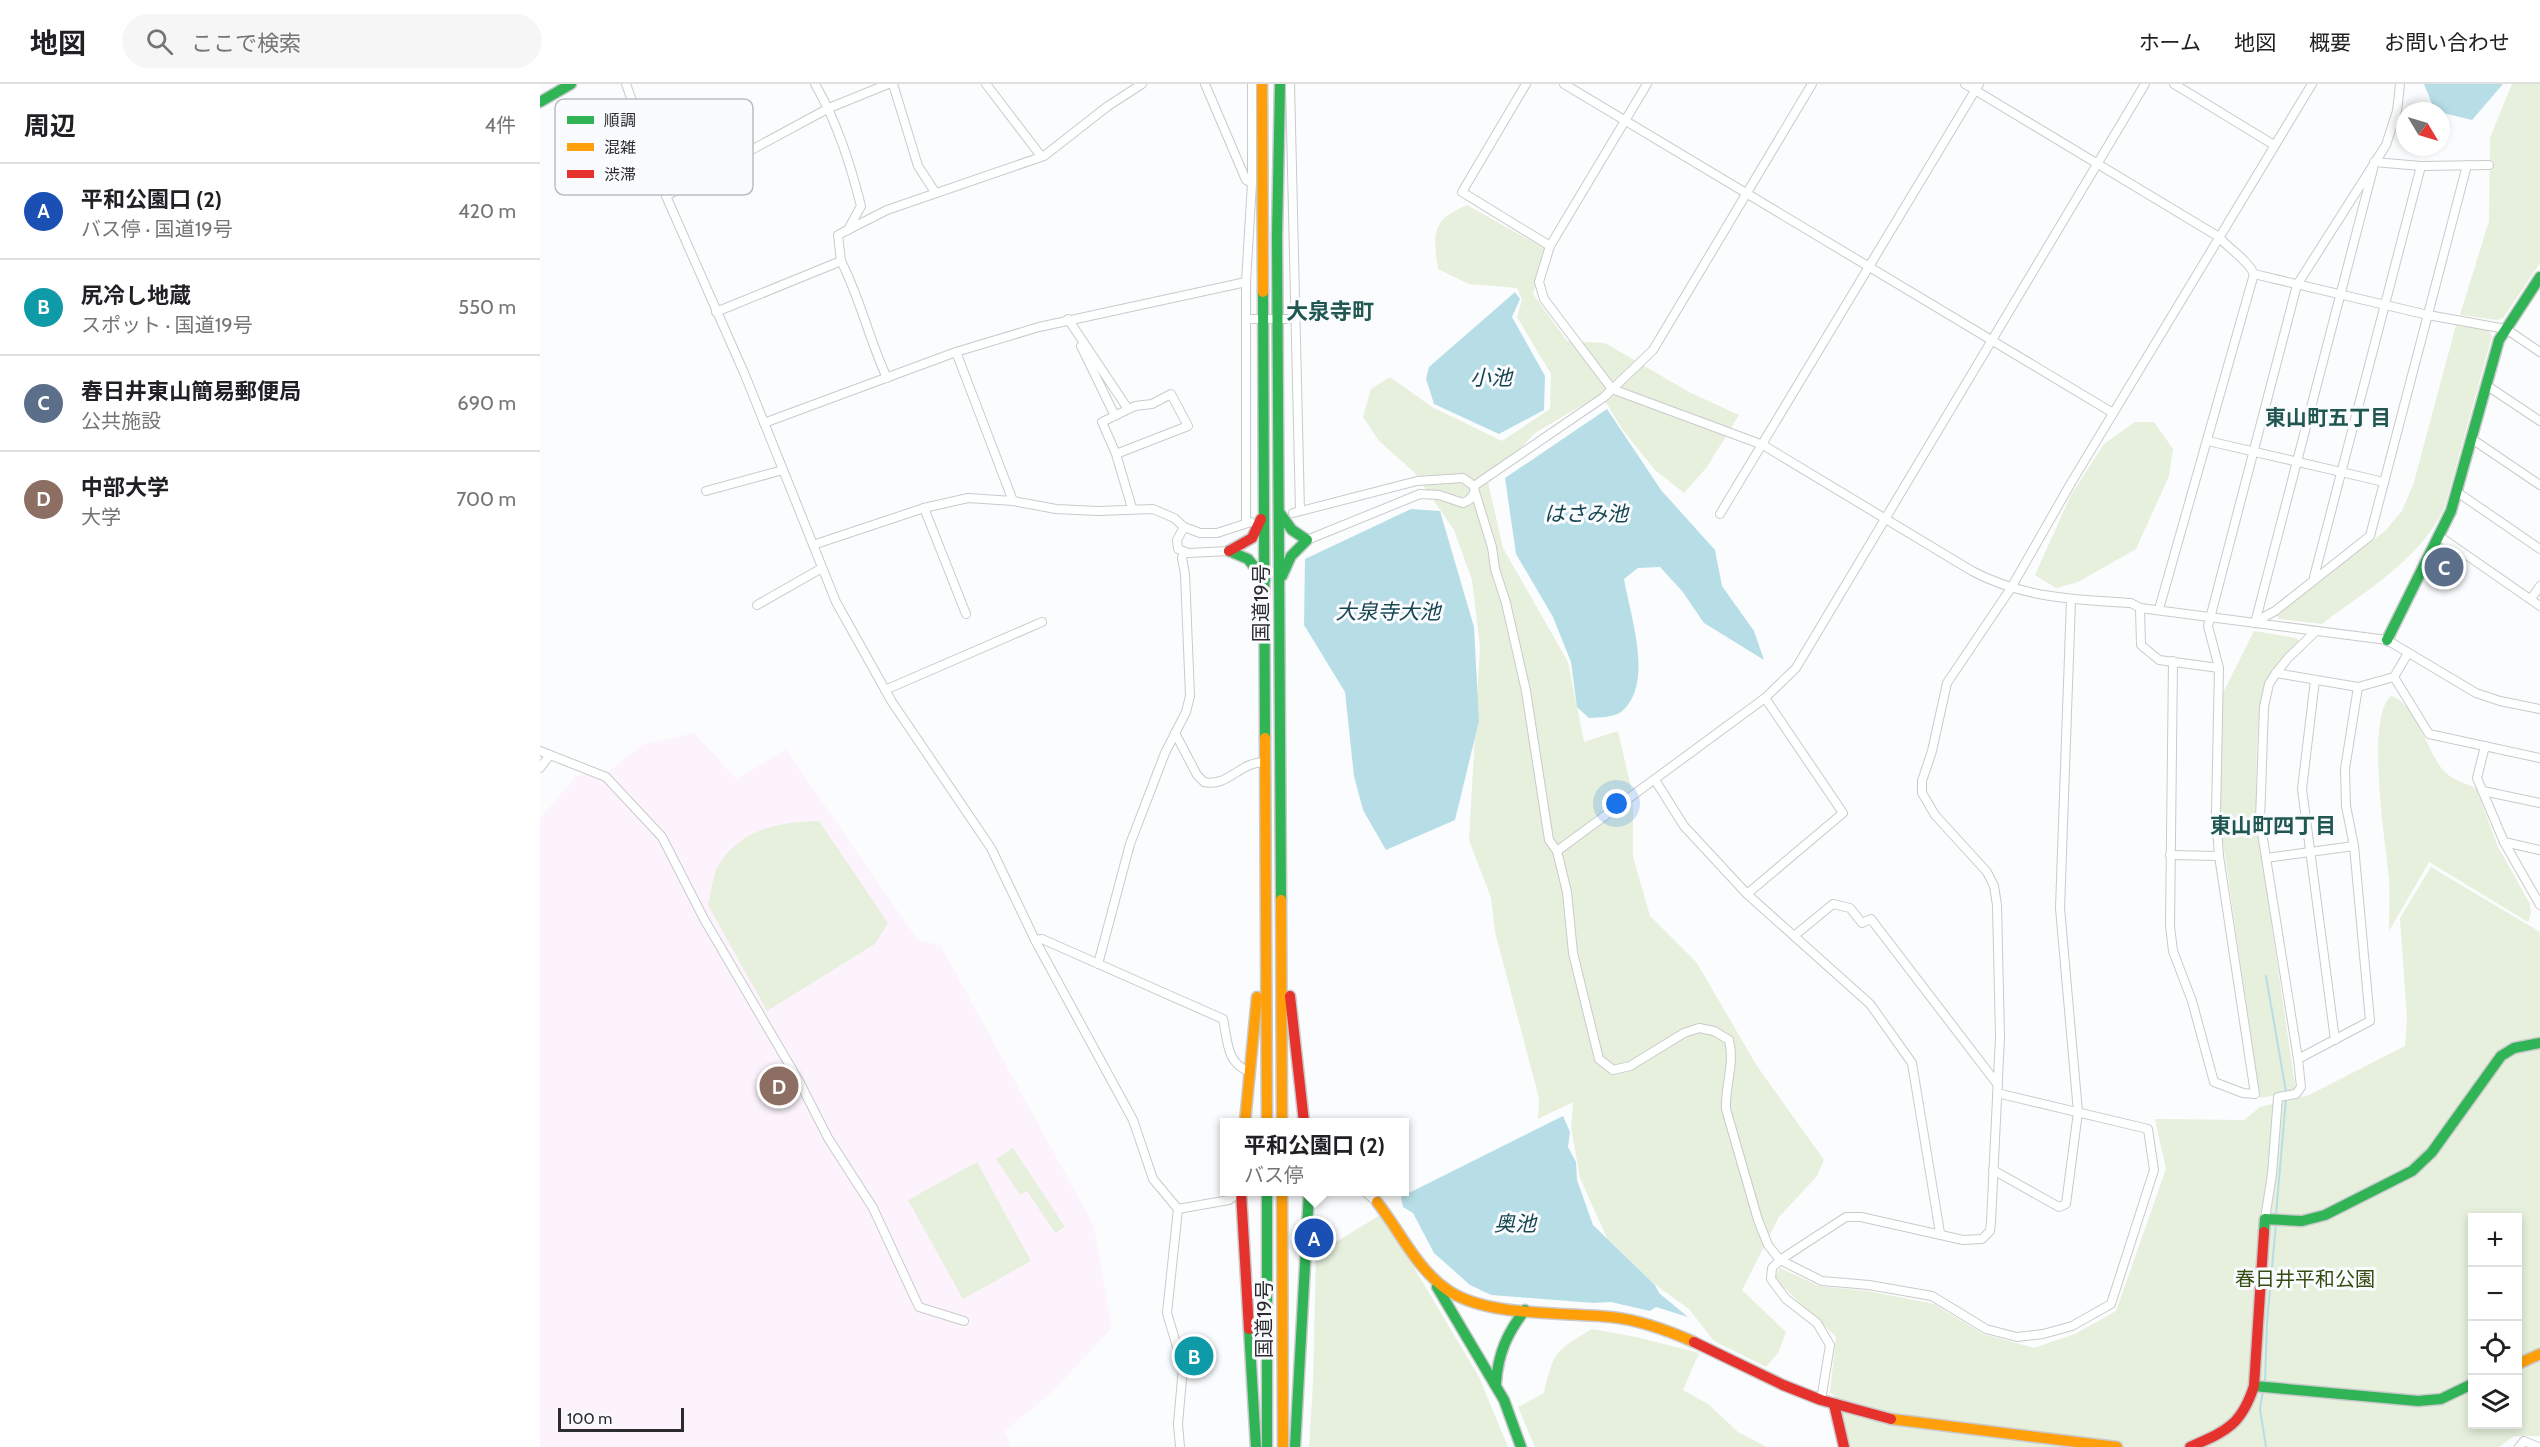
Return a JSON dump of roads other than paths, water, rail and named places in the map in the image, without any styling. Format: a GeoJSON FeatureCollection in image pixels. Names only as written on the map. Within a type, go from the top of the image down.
{"type":"FeatureCollection","features":[{"type":"Feature","properties":{"kind":"main road"},"geometry":{"type":"LineString","coordinates":[[540,102],[571,84]]}},
{"type":"Feature","properties":{"kind":"main road","name":"国道19号"},"geometry":{"type":"LineString","coordinates":[[1262,84],[1266,1118]]}},
{"type":"Feature","properties":{"kind":"main road","name":"国道19号"},"geometry":{"type":"LineString","coordinates":[[1280,84],[1278,319],[1282,1118]]}},
{"type":"Feature","properties":{"kind":"main road"},"geometry":{"type":"LineString","coordinates":[[2387,640],[2451,511],[2499,340],[2539,281]]}},
{"type":"Feature","properties":{"kind":"main road"},"geometry":{"type":"LineString","coordinates":[[1279,512],[1292,530],[1307,540],[1291,556],[1279,581]]}},
{"type":"Feature","properties":{"kind":"main road"},"geometry":{"type":"LineString","coordinates":[[1229,551],[1252,538],[1264,514]]}},
{"type":"Feature","properties":{"kind":"main road"},"geometry":{"type":"LineString","coordinates":[[1229,551],[1248,559],[1265,580]]}},
{"type":"Feature","properties":{"kind":"main road"},"geometry":{"type":"LineString","coordinates":[[1245,1118],[1248,1071],[1259,980],[1266,967]]}},
{"type":"Feature","properties":{"kind":"main road"},"geometry":{"type":"LineString","coordinates":[[1281,968],[1288,984],[1304,1118]]}},
{"type":"Feature","properties":{"kind":"main road"},"geometry":{"type":"LineString","coordinates":[[2192,1447],[2224,1432],[2247,1408],[2254,1386],[2265,1218],[2302,1221],[2325,1215],[2412,1171],[2433,1152],[2501,1056],[2514,1048],[2540,1043]]}},
{"type":"Feature","properties":{"kind":"main road"},"geometry":{"type":"LineString","coordinates":[[1240,1196],[1256,1447]]}},
{"type":"Feature","properties":{"kind":"main road","name":"国道19号"},"geometry":{"type":"LineString","coordinates":[[1267,1196],[1267,1447]]}},
{"type":"Feature","properties":{"kind":"main road","name":"国道19号"},"geometry":{"type":"LineString","coordinates":[[1282,1196],[1283,1447]]}},
{"type":"Feature","properties":{"kind":"main road"},"geometry":{"type":"LineString","coordinates":[[1295,1447],[1309,1196]]}},
{"type":"Feature","properties":{"kind":"main road"},"geometry":{"type":"LineString","coordinates":[[1377,1202],[1434,1282],[1496,1384],[1521,1447]]}},
{"type":"Feature","properties":{"kind":"main road"},"geometry":{"type":"LineString","coordinates":[[1434,1282],[1448,1293],[1472,1304],[1613,1317],[1644,1323],[1674,1333],[1821,1400],[1898,1421],[2117,1447]]}},
{"type":"Feature","properties":{"kind":"main road"},"geometry":{"type":"LineString","coordinates":[[1496,1384],[1496,1367],[1504,1339],[1526,1310]]}},
{"type":"Feature","properties":{"kind":"main road"},"geometry":{"type":"LineString","coordinates":[[2522,1362],[2540,1354]]}},
{"type":"Feature","properties":{"kind":"main road"},"geometry":{"type":"LineString","coordinates":[[2254,1386],[2418,1401],[2440,1399],[2468,1386]]}},
{"type":"Feature","properties":{"kind":"main road"},"geometry":{"type":"LineString","coordinates":[[1834,1404],[1844,1447]]}},
{"type":"Feature","properties":{"kind":"street"},"geometry":{"type":"LineString","coordinates":[[626,84],[631,99]]}},
{"type":"Feature","properties":{"kind":"street"},"geometry":{"type":"LineString","coordinates":[[815,84],[829,108],[850,165],[861,206],[848,230]]}},
{"type":"Feature","properties":{"kind":"street"},"geometry":{"type":"LineString","coordinates":[[753,149],[829,108],[888,84]]}},
{"type":"Feature","properties":{"kind":"street"},"geometry":{"type":"LineString","coordinates":[[893,84],[918,166],[935,192]]}},
{"type":"Feature","properties":{"kind":"street"},"geometry":{"type":"LineString","coordinates":[[986,84],[1041,156]]}},
{"type":"Feature","properties":{"kind":"street"},"geometry":{"type":"LineString","coordinates":[[887,378],[875,353],[855,288],[841,261],[838,235],[887,210],[1044,156],[1108,106],[1142,84]]}},
{"type":"Feature","properties":{"kind":"street"},"geometry":{"type":"LineString","coordinates":[[1204,84],[1246,180],[1252,183]]}},
{"type":"Feature","properties":{"kind":"street"},"geometry":{"type":"LineString","coordinates":[[813,545],[924,508],[968,498],[1013,501],[1056,509],[1098,511],[1153,509],[1174,518],[1184,527],[1200,533],[1217,532],[1249,523],[1246,282],[1252,183],[1252,84]]}},
{"type":"Feature","properties":{"kind":"street"},"geometry":{"type":"LineString","coordinates":[[1290,84],[1296,512],[1417,481],[1462,478],[1474,489],[1492,547],[1495,569],[1506,603],[1526,691],[1549,840],[1557,851],[1567,892],[1573,953],[1599,1059],[1613,1070],[1630,1066],[1684,1034],[1699,1028],[1714,1031],[1728,1040],[1733,1057],[1725,1096],[1726,1109],[1758,1220],[1768,1245],[1780,1260],[1822,1281],[1869,1285],[1932,1296],[1986,1329],[2017,1337],[2043,1334],[2072,1326],[2111,1304],[2154,1170],[2148,1129],[1997,1089],[1871,919],[1862,923],[1850,909],[1833,904],[1794,936]]}},
{"type":"Feature","properties":{"kind":"street"},"geometry":{"type":"LineString","coordinates":[[1526,84],[1462,192],[1550,246]]}},
{"type":"Feature","properties":{"kind":"street"},"geometry":{"type":"LineString","coordinates":[[1564,84],[2113,413]]}},
{"type":"Feature","properties":{"kind":"street"},"geometry":{"type":"LineString","coordinates":[[1647,84],[1550,246],[1539,282],[1544,299],[1612,389],[1763,445],[1981,576],[2011,588],[2071,600],[2131,603],[2140,608],[2387,640],[2476,693],[2500,701],[2540,709]]}},
{"type":"Feature","properties":{"kind":"street"},"geometry":{"type":"LineString","coordinates":[[1307,540],[1420,494],[1439,495],[1463,503],[1469,501],[1474,489],[1604,397],[1653,350],[1812,84]]}},
{"type":"Feature","properties":{"kind":"street"},"geometry":{"type":"LineString","coordinates":[[1965,84],[1978,87],[2097,164],[2219,237],[2227,247],[2250,266],[2254,274],[2160,609]]}},
{"type":"Feature","properties":{"kind":"street"},"geometry":{"type":"LineString","coordinates":[[1557,851],[1765,698],[1797,668],[1884,518],[2145,84]]}},
{"type":"Feature","properties":{"kind":"street"},"geometry":{"type":"LineString","coordinates":[[2174,84],[2274,145]]}},
{"type":"Feature","properties":{"kind":"street"},"geometry":{"type":"LineString","coordinates":[[1821,1400],[1830,1344],[1817,1323],[1785,1299],[1771,1279],[1772,1268],[1780,1260],[1846,1217],[1861,1217],[1974,1240],[1983,1239],[1990,1231],[1997,1089],[1999,992],[1997,904],[1994,886],[1986,872],[1926,803],[1922,793],[1922,781],[1930,759],[1947,683],[2011,588],[2113,413],[2312,84]]}},
{"type":"Feature","properties":{"kind":"street"},"geometry":{"type":"LineString","coordinates":[[2173,661],[2170,926],[2173,951],[2192,1001],[2214,1082],[2243,1093],[2255,1094],[2219,856],[2216,813],[2219,668],[2208,626],[2209,617],[2297,285],[2386,145],[2393,124],[2400,84]]}},
{"type":"Feature","properties":{"kind":"street"},"geometry":{"type":"LineString","coordinates":[[1720,514],[1978,87]]}},
{"type":"Feature","properties":{"kind":"street"},"geometry":{"type":"LineString","coordinates":[[2374,162],[2421,166],[2489,165]]}},
{"type":"Feature","properties":{"kind":"street"},"geometry":{"type":"LineString","coordinates":[[2255,623],[2374,162]]}},
{"type":"Feature","properties":{"kind":"street"},"geometry":{"type":"LineString","coordinates":[[2255,623],[2275,611],[2314,577],[2370,536],[2467,165]]}},
{"type":"Feature","properties":{"kind":"street"},"geometry":{"type":"LineString","coordinates":[[2314,577],[2421,166]]}},
{"type":"Feature","properties":{"kind":"street"},"geometry":{"type":"LineString","coordinates":[[666,196],[764,423],[836,602],[885,690],[991,848],[1035,940],[1133,1120],[1153,1179],[1178,1209],[1167,1313],[1183,1367],[1179,1412],[1180,1447]]}},
{"type":"Feature","properties":{"kind":"street"},"geometry":{"type":"LineString","coordinates":[[716,312],[841,261]]}},
{"type":"Feature","properties":{"kind":"street"},"geometry":{"type":"LineString","coordinates":[[2254,274],[2428,315],[2506,329],[2540,352]]}},
{"type":"Feature","properties":{"kind":"street"},"geometry":{"type":"LineString","coordinates":[[764,423],[956,352],[1068,319],[1246,282]]}},
{"type":"Feature","properties":{"kind":"street"},"geometry":{"type":"LineString","coordinates":[[1068,319],[1128,409]]}},
{"type":"Feature","properties":{"kind":"street"},"geometry":{"type":"LineString","coordinates":[[1068,319],[1115,416]]}},
{"type":"Feature","properties":{"kind":"street"},"geometry":{"type":"LineString","coordinates":[[1246,319],[1295,319]]}},
{"type":"Feature","properties":{"kind":"street"},"geometry":{"type":"LineString","coordinates":[[956,352],[1013,501]]}},
{"type":"Feature","properties":{"kind":"street"},"geometry":{"type":"LineString","coordinates":[[2487,385],[2540,421]]}},
{"type":"Feature","properties":{"kind":"street"},"geometry":{"type":"LineString","coordinates":[[1116,454],[1188,426],[1170,394],[1152,404],[1128,409],[1102,422],[1116,454],[1132,508]]}},
{"type":"Feature","properties":{"kind":"street"},"geometry":{"type":"LineString","coordinates":[[2472,439],[2540,485]]}},
{"type":"Feature","properties":{"kind":"street"},"geometry":{"type":"LineString","coordinates":[[2208,441],[2384,482]]}},
{"type":"Feature","properties":{"kind":"street"},"geometry":{"type":"LineString","coordinates":[[706,491],[783,470]]}},
{"type":"Feature","properties":{"kind":"street"},"geometry":{"type":"LineString","coordinates":[[2457,492],[2540,549]]}},
{"type":"Feature","properties":{"kind":"street"},"geometry":{"type":"LineString","coordinates":[[924,508],[966,614]]}},
{"type":"Feature","properties":{"kind":"street"},"geometry":{"type":"LineString","coordinates":[[1184,527],[1177,540],[1178,549],[1184,552],[1229,551]]}},
{"type":"Feature","properties":{"kind":"street"},"geometry":{"type":"LineString","coordinates":[[2439,536],[2540,606]]}},
{"type":"Feature","properties":{"kind":"street"},"geometry":{"type":"LineString","coordinates":[[1098,964],[1130,844],[1165,753],[1186,712],[1190,696],[1185,574],[1182,558],[1184,552]]}},
{"type":"Feature","properties":{"kind":"street"},"geometry":{"type":"LineString","coordinates":[[757,605],[822,568]]}},
{"type":"Feature","properties":{"kind":"street"},"geometry":{"type":"LineString","coordinates":[[2530,599],[2540,586]]}},
{"type":"Feature","properties":{"kind":"street"},"geometry":{"type":"LineString","coordinates":[[1993,1170],[2059,1206],[2066,1204],[2078,1112],[2060,908],[2071,600]]}},
{"type":"Feature","properties":{"kind":"street"},"geometry":{"type":"LineString","coordinates":[[2140,608],[2141,645],[2159,660],[2219,668]]}},
{"type":"Feature","properties":{"kind":"street"},"geometry":{"type":"LineString","coordinates":[[885,690],[1042,622]]}},
{"type":"Feature","properties":{"kind":"street"},"geometry":{"type":"LineString","coordinates":[[2265,1218],[2272,1174],[2278,1097],[2296,1094],[2301,1087],[2260,820],[2264,707],[2269,684],[2276,673],[2316,631]]}},
{"type":"Feature","properties":{"kind":"street"},"geometry":{"type":"LineString","coordinates":[[2276,673],[2358,687],[2394,677],[2408,653]]}},
{"type":"Feature","properties":{"kind":"street"},"geometry":{"type":"LineString","coordinates":[[2394,677],[2429,735],[2540,758]]}},
{"type":"Feature","properties":{"kind":"street"},"geometry":{"type":"LineString","coordinates":[[2315,680],[2302,789],[2335,1040]]}},
{"type":"Feature","properties":{"kind":"street"},"geometry":{"type":"LineString","coordinates":[[2298,1059],[2370,1022],[2354,846],[2346,806],[2345,769],[2358,687]]}},
{"type":"Feature","properties":{"kind":"street"},"geometry":{"type":"LineString","coordinates":[[1747,894],[1843,813],[1765,698]]}},
{"type":"Feature","properties":{"kind":"street"},"geometry":{"type":"LineString","coordinates":[[1175,733],[1197,775],[1204,782],[1219,783],[1247,764],[1265,762]]}},
{"type":"Feature","properties":{"kind":"street"},"geometry":{"type":"LineString","coordinates":[[2485,746],[2477,778],[2504,842],[2540,905]]}},
{"type":"Feature","properties":{"kind":"street"},"geometry":{"type":"LineString","coordinates":[[540,752],[606,777],[662,837],[704,919],[774,1036],[828,1138],[873,1208],[919,1307],[964,1321]]}},
{"type":"Feature","properties":{"kind":"street"},"geometry":{"type":"LineString","coordinates":[[540,768],[549,756]]}},
{"type":"Feature","properties":{"kind":"street"},"geometry":{"type":"LineString","coordinates":[[1655,780],[1684,826],[1747,894],[1869,1004],[1912,1063],[1940,1233]]}},
{"type":"Feature","properties":{"kind":"street"},"geometry":{"type":"LineString","coordinates":[[2483,791],[2540,803]]}},
{"type":"Feature","properties":{"kind":"street"},"geometry":{"type":"LineString","coordinates":[[2504,842],[2540,850]]}},
{"type":"Feature","properties":{"kind":"street"},"geometry":{"type":"LineString","coordinates":[[2266,858],[2354,846]]}},
{"type":"Feature","properties":{"kind":"street"},"geometry":{"type":"LineString","coordinates":[[2170,855],[2219,856]]}},
{"type":"Feature","properties":{"kind":"street"},"geometry":{"type":"LineString","coordinates":[[1035,940],[1041,939],[1223,1019],[1232,1058],[1236,1066],[1248,1071]]}},
{"type":"Feature","properties":{"kind":"street"},"geometry":{"type":"LineString","coordinates":[[1178,1209],[1229,1200],[1234,1196]]}},
{"type":"Feature","properties":{"kind":"street"},"geometry":{"type":"LineString","coordinates":[[1370,1196],[1377,1202]]}},
{"type":"Feature","properties":{"kind":"street"},"geometry":{"type":"LineString","coordinates":[[2519,1447],[2524,1441],[2538,1447]]}},
{"type":"Feature","properties":{"kind":"water"},"geometry":{"type":"Polygon","coordinates":[[[2424,84],[2503,84],[2472,120],[2450,115],[2450,102],[2431,102],[2424,84]]]}},
{"type":"Feature","properties":{"kind":"water","name":"小池"},"geometry":{"type":"Polygon","coordinates":[[[1515,292],[1520,299],[1512,317],[1545,376],[1544,410],[1499,434],[1434,404],[1426,379],[1429,367],[1515,292]]]}},
{"type":"Feature","properties":{"kind":"water","name":"はさみ池"},"geometry":{"type":"Polygon","coordinates":[[[1607,409],[1661,490],[1715,550],[1722,586],[1754,631],[1764,660],[1704,623],[1682,591],[1660,567],[1638,568],[1624,579],[1638,649],[1637,685],[1631,700],[1621,712],[1610,716],[1589,718],[1577,707],[1571,662],[1553,617],[1516,554],[1505,478],[1607,409]]]}},
{"type":"Feature","properties":{"kind":"water","name":"大泉寺大池"},"geometry":{"type":"Polygon","coordinates":[[[1411,509],[1440,511],[1474,627],[1479,721],[1455,820],[1386,850],[1363,810],[1354,776],[1345,692],[1304,625],[1305,559],[1411,509]]]}},
{"type":"Feature","properties":{"kind":"water","name":"奥池"},"geometry":{"type":"Polygon","coordinates":[[[1563,1116],[1570,1132],[1568,1147],[1576,1162],[1577,1180],[1593,1225],[1655,1285],[1659,1293],[1688,1317],[1656,1307],[1650,1311],[1611,1302],[1594,1303],[1491,1295],[1470,1285],[1434,1253],[1413,1213],[1403,1207],[1401,1197],[1409,1196],[1409,1193],[1563,1116]]]}},
{"type":"Feature","properties":{"kind":"waterway"},"geometry":{"type":"LineString","coordinates":[[2266,976],[2286,1092]]}},
{"type":"Feature","properties":{"kind":"waterway"},"geometry":{"type":"LineString","coordinates":[[2276,1215],[2286,1098]]}},
{"type":"Feature","properties":{"kind":"waterway"},"geometry":{"type":"LineString","coordinates":[[2265,1382],[2267,1322],[2276,1224]]}},
{"type":"Feature","properties":{"kind":"waterway"},"geometry":{"type":"LineString","coordinates":[[2263,1391],[2260,1409],[2266,1447]]}},
{"type":"Feature","properties":{"kind":"place","name":"春日井東山簡易郵便局"},"geometry":{"type":"Point","coordinates":[2444,567]}},
{"type":"Feature","properties":{"kind":"place","name":"中部大学"},"geometry":{"type":"Point","coordinates":[779,1086]}},
{"type":"Feature","properties":{"kind":"place","name":"平和公園口 (2)"},"geometry":{"type":"Point","coordinates":[1314,1238]}},
{"type":"Feature","properties":{"kind":"place","name":"尻冷し地蔵"},"geometry":{"type":"Point","coordinates":[1194,1356]}},
{"type":"Feature","properties":{"kind":"district","name":"大泉寺町"},"geometry":{"type":"Point","coordinates":[1330,311]}},
{"type":"Feature","properties":{"kind":"district","name":"東山町五丁目"},"geometry":{"type":"Point","coordinates":[2328,417]}},
{"type":"Feature","properties":{"kind":"district","name":"東山町四丁目"},"geometry":{"type":"Point","coordinates":[2273,825]}},
{"type":"Feature","properties":{"kind":"park label","name":"春日井平和公園"},"geometry":{"type":"Point","coordinates":[2305,1279]}}]}
